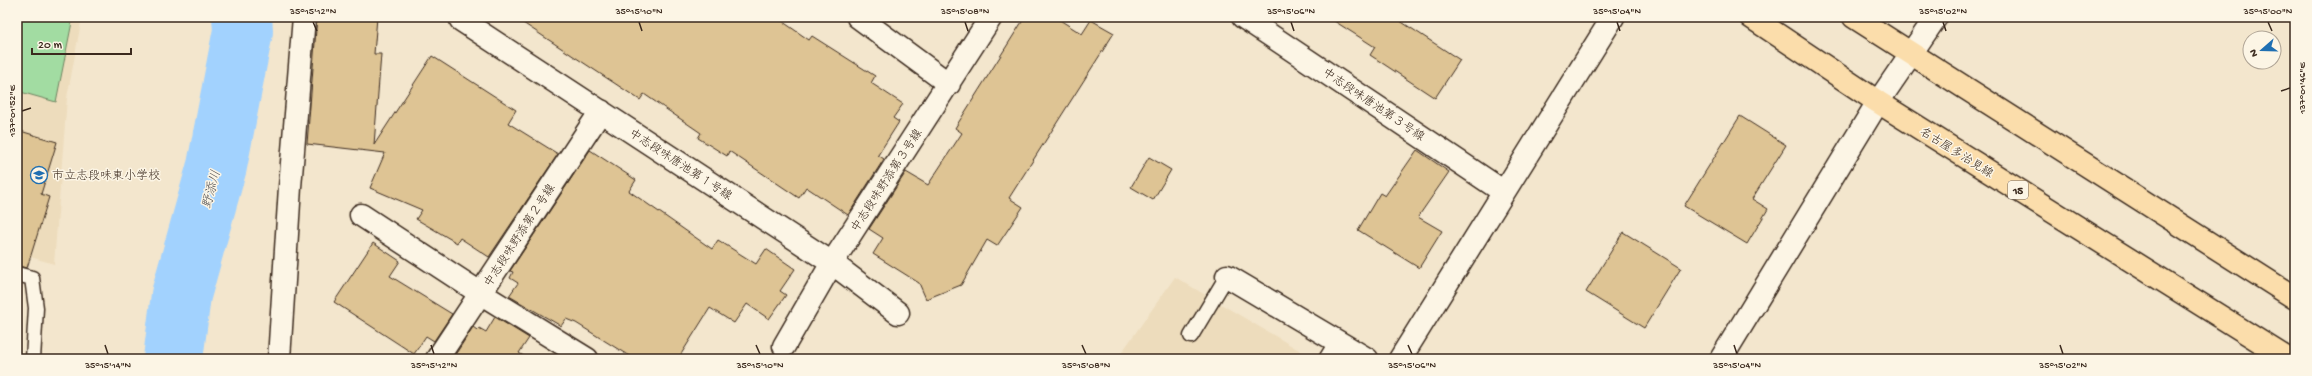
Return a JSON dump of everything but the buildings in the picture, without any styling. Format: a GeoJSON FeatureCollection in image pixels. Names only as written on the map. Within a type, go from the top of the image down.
{"type":"FeatureCollection","features":[{"type":"Feature","properties":{"kind":"main road","name":"名古屋多治見線"},"geometry":{"type":"LineString","coordinates":[[1751,17],[1878,102],[2288,359]]}},
{"type":"Feature","properties":{"kind":"main road"},"geometry":{"type":"LineString","coordinates":[[1854,17],[1911,55],[2295,298]]}},
{"type":"Feature","properties":{"kind":"street"},"geometry":{"type":"LineString","coordinates":[[279,359],[290,187],[304,17]]}},
{"type":"Feature","properties":{"kind":"street"},"geometry":{"type":"LineString","coordinates":[[858,17],[949,84]]}},
{"type":"Feature","properties":{"kind":"street","name":"中志段味野添第３号線"},"geometry":{"type":"LineString","coordinates":[[784,346],[832,263],[991,17]]}},
{"type":"Feature","properties":{"kind":"street","name":"中志段味唐池第３号線"},"geometry":{"type":"LineString","coordinates":[[1243,17],[1504,192]]}},
{"type":"Feature","properties":{"kind":"street"},"geometry":{"type":"LineString","coordinates":[[1400,359],[1613,17]]}},
{"type":"Feature","properties":{"kind":"street"},"geometry":{"type":"LineString","coordinates":[[1721,359],[1878,102],[1936,17]]}},
{"type":"Feature","properties":{"kind":"street","name":"中志段味唐池第１号線"},"geometry":{"type":"LineString","coordinates":[[461,20],[832,263],[898,313]]}},
{"type":"Feature","properties":{"kind":"street","name":"中志段味野添第２号線"},"geometry":{"type":"LineString","coordinates":[[437,359],[601,111]]}},
{"type":"Feature","properties":{"kind":"street"},"geometry":{"type":"LineString","coordinates":[[361,215],[480,294],[587,359]]}},
{"type":"Feature","properties":{"kind":"street"},"geometry":{"type":"LineString","coordinates":[[1227,276],[1331,350],[1367,359]]}},
{"type":"Feature","properties":{"kind":"lane"},"geometry":{"type":"LineString","coordinates":[[17,274],[32,278],[36,308],[33,359]]}},
{"type":"Feature","properties":{"kind":"lane"},"geometry":{"type":"LineString","coordinates":[[1191,336],[1227,276]]}},
{"type":"Feature","properties":{"kind":"shaded area","name":"市立志段味東小学校"},"geometry":{"type":"Polygon","coordinates":[[[17,17],[82,17],[67,98],[54,264],[17,253],[17,17]]]}},
{"type":"Feature","properties":{"kind":"shaded area"},"geometry":{"type":"Polygon","coordinates":[[[1175,277],[1314,359],[1117,359],[1175,277]]]}},
{"type":"Feature","properties":{"kind":"green space"},"geometry":{"type":"Polygon","coordinates":[[[17,17],[73,17],[56,102],[17,91],[17,17]]]}},
{"type":"Feature","properties":{"kind":"waterway","name":"野添川"},"geometry":{"type":"LineString","coordinates":[[173,359],[181,295],[217,166],[243,31],[242,17]]}},
{"type":"Feature","properties":{"kind":"place","name":"市立志段味東小学校"},"geometry":{"type":"Point","coordinates":[39,175]}}]}
